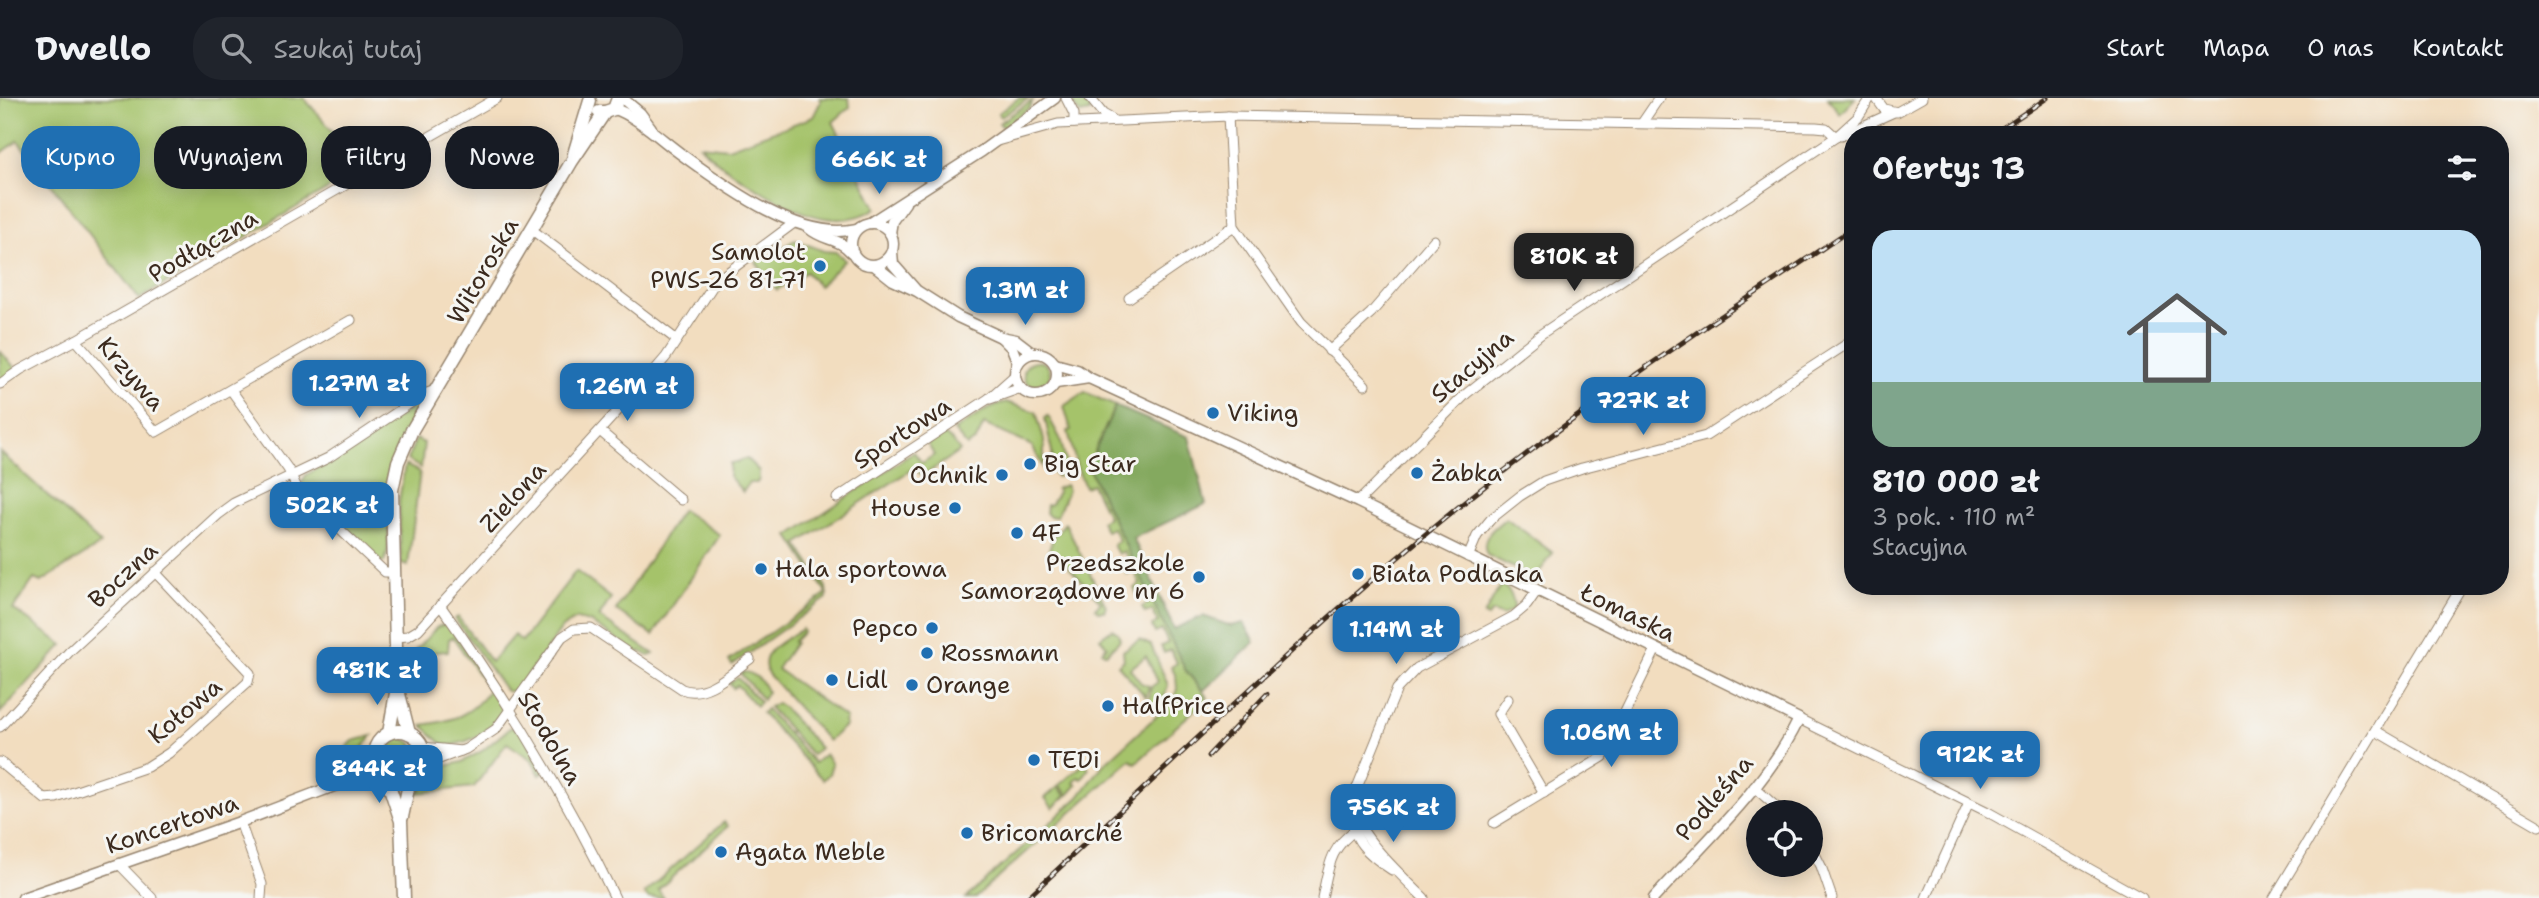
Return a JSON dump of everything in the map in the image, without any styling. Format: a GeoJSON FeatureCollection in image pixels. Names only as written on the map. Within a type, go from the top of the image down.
{"type":"FeatureCollection","features":[{"type":"Feature","properties":{"kind":"main road","name":"Witoroska"},"geometry":{"type":"LineString","coordinates":[[590,100],[594,109],[615,104]]}},
{"type":"Feature","properties":{"kind":"main road","name":"Witoroska"},"geometry":{"type":"LineString","coordinates":[[572,161],[590,100]]}},
{"type":"Feature","properties":{"kind":"main road","name":"Witoroska"},"geometry":{"type":"LineString","coordinates":[[389,733],[397,687],[393,490],[396,469],[412,430],[531,229],[572,161],[615,104]]}},
{"type":"Feature","properties":{"kind":"main road","name":"Witoroska"},"geometry":{"type":"LineString","coordinates":[[397,687],[409,733]]}},
{"type":"Feature","properties":{"kind":"main road"},"geometry":{"type":"LineString","coordinates":[[401,821],[384,776],[374,759],[377,744],[389,733],[399,731],[409,733],[420,741],[423,747],[423,765],[410,779],[401,821],[404,898]]}},
{"type":"Feature","properties":{"kind":"main road"},"geometry":{"type":"LineString","coordinates":[[384,776],[403,781],[410,779]]}},
{"type":"Feature","properties":{"kind":"street","name":"Podłączna"},"geometry":{"type":"LineString","coordinates":[[0,384],[20,370],[497,98]]}},
{"type":"Feature","properties":{"kind":"street"},"geometry":{"type":"LineString","coordinates":[[809,228],[840,231],[856,229],[870,223],[997,141],[1055,98]]}},
{"type":"Feature","properties":{"kind":"street"},"geometry":{"type":"LineString","coordinates":[[1066,98],[1074,114],[1074,123]]}},
{"type":"Feature","properties":{"kind":"street"},"geometry":{"type":"LineString","coordinates":[[1090,98],[1103,114],[1113,119]]}},
{"type":"Feature","properties":{"kind":"street"},"geometry":{"type":"LineString","coordinates":[[1642,123],[1659,98]]}},
{"type":"Feature","properties":{"kind":"street","name":"Stacyjna"},"geometry":{"type":"LineString","coordinates":[[1848,126],[1858,117],[1870,98]]}},
{"type":"Feature","properties":{"kind":"street"},"geometry":{"type":"LineString","coordinates":[[1876,98],[1881,107],[1894,112]]}},
{"type":"Feature","properties":{"kind":"street","name":"Stacyjna"},"geometry":{"type":"LineString","coordinates":[[1862,126],[1906,109],[1922,98]]}},
{"type":"Feature","properties":{"kind":"street"},"geometry":{"type":"LineString","coordinates":[[615,104],[728,186],[822,237],[844,244],[862,263],[874,265],[885,261],[892,252]]}},
{"type":"Feature","properties":{"kind":"street"},"geometry":{"type":"LineString","coordinates":[[997,141],[1047,125],[1113,119],[1228,116],[1821,127],[1836,137]]}},
{"type":"Feature","properties":{"kind":"street"},"geometry":{"type":"LineString","coordinates":[[1228,116],[1234,226],[1301,323],[1365,385]]}},
{"type":"Feature","properties":{"kind":"street","name":"Stacyjna"},"geometry":{"type":"LineString","coordinates":[[1358,502],[1466,394],[1541,334],[1844,130]]}},
{"type":"Feature","properties":{"kind":"street","name":"Stacyjna"},"geometry":{"type":"LineString","coordinates":[[1836,137],[1844,134]]}},
{"type":"Feature","properties":{"kind":"street"},"geometry":{"type":"LineString","coordinates":[[890,233],[891,221],[906,201]]}},
{"type":"Feature","properties":{"kind":"street","name":"Zielona"},"geometry":{"type":"LineString","coordinates":[[397,637],[408,636],[418,630],[600,431],[660,364],[716,281],[794,222]]}},
{"type":"Feature","properties":{"kind":"street"},"geometry":{"type":"LineString","coordinates":[[870,223],[881,225],[890,233],[893,239],[893,264],[917,291]]}},
{"type":"Feature","properties":{"kind":"street"},"geometry":{"type":"LineString","coordinates":[[1129,298],[1234,226]]}},
{"type":"Feature","properties":{"kind":"street"},"geometry":{"type":"LineString","coordinates":[[531,229],[677,340]]}},
{"type":"Feature","properties":{"kind":"street"},"geometry":{"type":"LineString","coordinates":[[853,254],[850,242],[856,229]]}},
{"type":"Feature","properties":{"kind":"street"},"geometry":{"type":"LineString","coordinates":[[1329,351],[1371,313],[1434,240]]}},
{"type":"Feature","properties":{"kind":"street"},"geometry":{"type":"LineString","coordinates":[[874,265],[892,280],[917,291],[958,317],[1001,337],[1016,340],[1033,353]]}},
{"type":"Feature","properties":{"kind":"street","name":"Krzywa"},"geometry":{"type":"LineString","coordinates":[[76,340],[156,432],[351,320]]}},
{"type":"Feature","properties":{"kind":"street"},"geometry":{"type":"LineString","coordinates":[[1001,337],[1012,348],[1018,363]]}},
{"type":"Feature","properties":{"kind":"street"},"geometry":{"type":"LineString","coordinates":[[1468,557],[1476,536],[1491,519],[1544,481],[1582,468],[1706,436],[1844,346]]}},
{"type":"Feature","properties":{"kind":"street"},"geometry":{"type":"LineString","coordinates":[[1033,353],[1044,354],[1055,364],[1058,373],[1051,390],[1038,395],[1029,394],[1021,388],[1015,376],[1018,363],[1033,353]]}},
{"type":"Feature","properties":{"kind":"street","name":"Łomaska"},"geometry":{"type":"LineString","coordinates":[[1055,364],[1077,370],[1089,378],[1358,502],[1969,803],[2143,898]]}},
{"type":"Feature","properties":{"kind":"street","name":"Sportowa"},"geometry":{"type":"LineString","coordinates":[[837,498],[988,399],[1015,376]]}},
{"type":"Feature","properties":{"kind":"street"},"geometry":{"type":"LineString","coordinates":[[1056,383],[1089,378]]}},
{"type":"Feature","properties":{"kind":"street","name":"Sportowa"},"geometry":{"type":"LineString","coordinates":[[988,399],[1021,388]]}},
{"type":"Feature","properties":{"kind":"street","name":"Boczna"},"geometry":{"type":"LineString","coordinates":[[0,727],[70,651],[234,503],[328,458],[424,394],[438,389]]}},
{"type":"Feature","properties":{"kind":"street"},"geometry":{"type":"LineString","coordinates":[[231,390],[288,468],[298,490],[385,572],[394,572]]}},
{"type":"Feature","properties":{"kind":"street"},"geometry":{"type":"LineString","coordinates":[[600,431],[681,500]]}},
{"type":"Feature","properties":{"kind":"street","name":"Kołowa"},"geometry":{"type":"LineString","coordinates":[[0,762],[44,799],[56,798],[147,767],[169,753],[248,682],[250,673],[155,572]]}},
{"type":"Feature","properties":{"kind":"street"},"geometry":{"type":"LineString","coordinates":[[1424,898],[1351,821],[1354,796],[1397,689],[1405,678],[1417,668],[1514,616],[1527,605],[1536,592]]}},
{"type":"Feature","properties":{"kind":"street"},"geometry":{"type":"LineString","coordinates":[[2274,898],[2457,595]]}},
{"type":"Feature","properties":{"kind":"street","name":"Stodolna"},"geometry":{"type":"LineString","coordinates":[[440,606],[512,709],[543,760],[614,895]]}},
{"type":"Feature","properties":{"kind":"street"},"geometry":{"type":"LineString","coordinates":[[423,765],[462,751],[487,737],[512,709],[562,637],[580,627],[591,628],[682,689],[693,692],[708,688],[750,659]]}},
{"type":"Feature","properties":{"kind":"street"},"geometry":{"type":"LineString","coordinates":[[1494,823],[1603,757],[1656,649]]}},
{"type":"Feature","properties":{"kind":"street"},"geometry":{"type":"LineString","coordinates":[[1508,699],[1498,714],[1544,793]]}},
{"type":"Feature","properties":{"kind":"street","name":"Podleśna"},"geometry":{"type":"LineString","coordinates":[[1654,898],[1754,787],[1790,737],[1798,719]]}},
{"type":"Feature","properties":{"kind":"street"},"geometry":{"type":"LineString","coordinates":[[2376,731],[2539,826]]}},
{"type":"Feature","properties":{"kind":"street"},"geometry":{"type":"LineString","coordinates":[[423,747],[462,751]]}},
{"type":"Feature","properties":{"kind":"street","name":"Koncertowa"},"geometry":{"type":"LineString","coordinates":[[334,786],[374,759]]}},
{"type":"Feature","properties":{"kind":"street","name":"Koncertowa"},"geometry":{"type":"LineString","coordinates":[[23,898],[334,786],[384,776]]}},
{"type":"Feature","properties":{"kind":"street"},"geometry":{"type":"LineString","coordinates":[[1754,787],[1769,800]]}},
{"type":"Feature","properties":{"kind":"street"},"geometry":{"type":"LineString","coordinates":[[1926,898],[1969,803]]}},
{"type":"Feature","properties":{"kind":"street"},"geometry":{"type":"LineString","coordinates":[[240,822],[262,884],[261,898]]}},
{"type":"Feature","properties":{"kind":"street"},"geometry":{"type":"LineString","coordinates":[[1322,898],[1331,856],[1340,842],[1357,829]]}},
{"type":"Feature","properties":{"kind":"street"},"geometry":{"type":"LineString","coordinates":[[119,864],[152,898]]}},
{"type":"Feature","properties":{"kind":"street"},"geometry":{"type":"LineString","coordinates":[[1823,872],[1832,898]]}},
{"type":"Feature","properties":{"kind":"street"},"geometry":{"type":"LineString","coordinates":[[603,898],[614,895]]}},
{"type":"Feature","properties":{"kind":"green space"},"geometry":{"type":"Polygon","coordinates":[[[0,98],[304,98],[328,126],[321,126],[321,189],[328,189],[139,299],[55,189],[140,189],[140,126],[21,126],[21,145],[18,141],[0,154],[0,98]]]}},
{"type":"Feature","properties":{"kind":"green space"},"geometry":{"type":"Polygon","coordinates":[[[819,98],[849,98],[850,107],[833,122],[876,208],[864,215],[832,219],[811,215],[740,178],[700,145],[728,148],[813,117],[821,101],[819,98]]]}},
{"type":"Feature","properties":{"kind":"green space"},"geometry":{"type":"Polygon","coordinates":[[[1019,98],[1029,98],[1001,117],[998,113],[1019,98]]]}},
{"type":"Feature","properties":{"kind":"green space"},"geometry":{"type":"Polygon","coordinates":[[[1072,98],[1081,99],[1090,112],[1080,114],[1072,98]]]}},
{"type":"Feature","properties":{"kind":"green space"},"geometry":{"type":"Polygon","coordinates":[[[1828,98],[1855,98],[1840,114],[1828,98]]]}},
{"type":"Feature","properties":{"kind":"green space"},"geometry":{"type":"Polygon","coordinates":[[[1033,100],[1029,108],[1003,128],[999,123],[1033,100]]]}},
{"type":"Feature","properties":{"kind":"green space"},"geometry":{"type":"Polygon","coordinates":[[[795,240],[824,251],[836,252],[845,260],[819,286],[806,272],[777,290],[756,262],[766,255],[768,259],[775,257],[774,252],[795,240]]]}},
{"type":"Feature","properties":{"kind":"green space"},"geometry":{"type":"Polygon","coordinates":[[[0,351],[17,370],[0,383],[0,351]]]}},
{"type":"Feature","properties":{"kind":"green space"},"geometry":{"type":"Polygon","coordinates":[[[1037,361],[1047,364],[1050,374],[1047,384],[1037,387],[1027,384],[1024,374],[1027,364],[1037,361]]]}},
{"type":"Feature","properties":{"kind":"green space"},"geometry":{"type":"Polygon","coordinates":[[[1085,392],[1115,406],[1088,467],[1186,671],[1208,698],[1136,763],[1130,760],[975,898],[966,898],[1079,797],[1103,765],[1172,702],[1177,689],[1176,676],[1171,667],[1177,663],[1171,650],[1164,653],[1161,646],[1168,643],[1162,630],[1155,633],[1152,626],[1158,622],[1152,610],[1145,613],[1142,607],[1149,603],[1145,594],[1138,596],[1134,588],[1140,584],[1134,571],[1127,574],[1124,568],[1130,564],[1124,551],[1118,554],[1113,545],[1119,541],[1113,528],[1106,531],[1101,521],[1108,517],[1092,484],[1085,487],[1077,468],[1064,406],[1085,392]]]}},
{"type":"Feature","properties":{"kind":"green space"},"geometry":{"type":"Polygon","coordinates":[[[1006,402],[1036,412],[1044,440],[1044,469],[1032,446],[984,424],[976,440],[967,446],[954,431],[984,411],[1006,402]]]}},
{"type":"Feature","properties":{"kind":"green space"},"geometry":{"type":"Polygon","coordinates":[[[417,404],[420,406],[394,461],[388,485],[388,547],[384,562],[381,563],[301,485],[306,475],[417,404]]]}},
{"type":"Feature","properties":{"kind":"green space"},"geometry":{"type":"Polygon","coordinates":[[[1115,406],[1189,437],[1206,504],[1133,538],[1174,629],[1203,616],[1231,626],[1244,623],[1255,642],[1203,691],[1186,671],[1088,467],[1115,406]]]}},
{"type":"Feature","properties":{"kind":"green space"},"geometry":{"type":"Polygon","coordinates":[[[1048,416],[1060,438],[1068,470],[1057,477],[1053,473],[1045,418],[1048,416]]]}},
{"type":"Feature","properties":{"kind":"green space"},"geometry":{"type":"Polygon","coordinates":[[[942,433],[960,451],[923,476],[914,468],[797,544],[826,587],[827,593],[789,536],[914,452],[922,463],[934,455],[927,443],[942,433]]]}},
{"type":"Feature","properties":{"kind":"green space"},"geometry":{"type":"Polygon","coordinates":[[[416,439],[424,443],[421,468],[407,460],[416,439]]]}},
{"type":"Feature","properties":{"kind":"green space"},"geometry":{"type":"Polygon","coordinates":[[[0,452],[101,544],[41,582],[34,579],[13,609],[63,645],[0,713],[0,452]]]}},
{"type":"Feature","properties":{"kind":"green space"},"geometry":{"type":"Polygon","coordinates":[[[747,459],[759,471],[759,479],[757,483],[749,483],[743,492],[729,476],[730,463],[747,459]]]}},
{"type":"Feature","properties":{"kind":"green space"},"geometry":{"type":"Polygon","coordinates":[[[405,465],[420,472],[408,566],[401,564],[399,501],[405,465]]]}},
{"type":"Feature","properties":{"kind":"green space"},"geometry":{"type":"Polygon","coordinates":[[[1065,485],[1068,490],[1057,516],[1050,517],[1046,513],[1047,505],[1050,505],[1058,492],[1056,489],[1065,485]]]}},
{"type":"Feature","properties":{"kind":"green space"},"geometry":{"type":"Polygon","coordinates":[[[682,510],[720,535],[653,635],[616,610],[682,510]]]}},
{"type":"Feature","properties":{"kind":"green space"},"geometry":{"type":"Polygon","coordinates":[[[1506,518],[1553,553],[1535,578],[1487,555],[1486,538],[1506,518]]]}},
{"type":"Feature","properties":{"kind":"green space"},"geometry":{"type":"Polygon","coordinates":[[[1065,523],[1106,606],[1104,611],[1095,608],[1101,602],[1056,553],[1050,557],[1047,555],[1054,536],[1065,523]]]}},
{"type":"Feature","properties":{"kind":"green space"},"geometry":{"type":"Polygon","coordinates":[[[576,571],[611,598],[599,617],[654,654],[649,656],[640,651],[638,653],[590,622],[576,619],[562,628],[516,692],[506,691],[455,619],[458,617],[491,662],[514,635],[522,641],[576,571]]]}},
{"type":"Feature","properties":{"kind":"green space"},"geometry":{"type":"Polygon","coordinates":[[[1501,585],[1511,595],[1514,609],[1502,616],[1492,612],[1488,617],[1484,615],[1501,585]]]}},
{"type":"Feature","properties":{"kind":"green space"},"geometry":{"type":"Polygon","coordinates":[[[827,594],[827,598],[732,665],[729,661],[827,594]]]}},
{"type":"Feature","properties":{"kind":"green space"},"geometry":{"type":"Polygon","coordinates":[[[448,623],[505,708],[494,723],[479,735],[444,746],[422,725],[460,716],[475,706],[489,690],[453,637],[449,639],[448,651],[412,654],[437,627],[448,623]]]}},
{"type":"Feature","properties":{"kind":"green space"},"geometry":{"type":"Polygon","coordinates":[[[802,629],[803,632],[793,642],[795,643],[777,669],[846,718],[846,725],[828,741],[768,674],[765,666],[766,659],[775,647],[802,629]]]}},
{"type":"Feature","properties":{"kind":"green space"},"geometry":{"type":"Polygon","coordinates":[[[1112,629],[1118,633],[1120,640],[1104,653],[1102,651],[1107,646],[1100,638],[1112,629]]]}},
{"type":"Feature","properties":{"kind":"green space"},"geometry":{"type":"Polygon","coordinates":[[[1139,640],[1151,645],[1168,685],[1164,698],[1154,707],[1149,700],[1151,687],[1158,682],[1146,656],[1130,669],[1141,683],[1149,686],[1146,697],[1118,665],[1124,660],[1123,651],[1139,640]]]}},
{"type":"Feature","properties":{"kind":"green space"},"geometry":{"type":"Polygon","coordinates":[[[740,673],[755,676],[764,685],[767,692],[763,700],[740,673]]]}},
{"type":"Feature","properties":{"kind":"green space"},"geometry":{"type":"Polygon","coordinates":[[[738,678],[760,702],[756,706],[737,685],[733,688],[729,683],[738,678]]]}},
{"type":"Feature","properties":{"kind":"green space"},"geometry":{"type":"Polygon","coordinates":[[[777,703],[820,748],[812,755],[769,707],[777,703]]]}},
{"type":"Feature","properties":{"kind":"green space"},"geometry":{"type":"Polygon","coordinates":[[[766,709],[814,763],[825,754],[832,764],[829,774],[823,780],[762,713],[766,709]]]}},
{"type":"Feature","properties":{"kind":"green space"},"geometry":{"type":"Polygon","coordinates":[[[511,727],[517,730],[520,728],[544,771],[540,775],[532,760],[507,743],[474,787],[417,793],[446,766],[462,762],[482,751],[511,727]]]}},
{"type":"Feature","properties":{"kind":"green space"},"geometry":{"type":"Polygon","coordinates":[[[372,736],[354,759],[348,760],[346,748],[353,741],[372,736]]]}},
{"type":"Feature","properties":{"kind":"green space"},"geometry":{"type":"Polygon","coordinates":[[[399,738],[412,743],[417,756],[412,769],[399,774],[386,769],[381,756],[386,743],[399,738]]]}},
{"type":"Feature","properties":{"kind":"green space"},"geometry":{"type":"Polygon","coordinates":[[[1085,763],[1089,768],[1082,779],[1078,777],[1074,783],[1077,785],[1068,795],[1059,785],[1085,763]]]}},
{"type":"Feature","properties":{"kind":"green space"},"geometry":{"type":"Polygon","coordinates":[[[1058,787],[1066,796],[1053,808],[1045,798],[1058,787]]]}},
{"type":"Feature","properties":{"kind":"green space"},"geometry":{"type":"Polygon","coordinates":[[[724,822],[728,826],[658,890],[664,898],[648,898],[644,893],[724,822]]]}},
{"type":"Feature","properties":{"kind":"railway"},"geometry":{"type":"LineString","coordinates":[[2005,126],[2047,98]]}},
{"type":"Feature","properties":{"kind":"railway"},"geometry":{"type":"LineString","coordinates":[[1027,898],[1292,651],[1456,509],[1601,399],[1844,234]]}},
{"type":"Feature","properties":{"kind":"railway"},"geometry":{"type":"LineString","coordinates":[[1208,756],[1267,694]]}},
{"type":"Feature","properties":{"kind":"place","name":"Samolot PWS-26 81-71"},"geometry":{"type":"Point","coordinates":[820,266]}},
{"type":"Feature","properties":{"kind":"place","name":"Viking"},"geometry":{"type":"Point","coordinates":[1213,413]}},
{"type":"Feature","properties":{"kind":"place","name":"Big Star"},"geometry":{"type":"Point","coordinates":[1030,464]}},
{"type":"Feature","properties":{"kind":"place","name":"Żabka"},"geometry":{"type":"Point","coordinates":[1417,473]}},
{"type":"Feature","properties":{"kind":"place","name":"Ochnik"},"geometry":{"type":"Point","coordinates":[1002,475]}},
{"type":"Feature","properties":{"kind":"place","name":"House"},"geometry":{"type":"Point","coordinates":[955,508]}},
{"type":"Feature","properties":{"kind":"place","name":"4F"},"geometry":{"type":"Point","coordinates":[1017,533]}},
{"type":"Feature","properties":{"kind":"place","name":"Hala sportowa"},"geometry":{"type":"Point","coordinates":[761,569]}},
{"type":"Feature","properties":{"kind":"place","name":"Biała Podlaska"},"geometry":{"type":"Point","coordinates":[1358,574]}},
{"type":"Feature","properties":{"kind":"place","name":"Przedszkole Samorządowe nr 6"},"geometry":{"type":"Point","coordinates":[1199,577]}},
{"type":"Feature","properties":{"kind":"place","name":"Pepco"},"geometry":{"type":"Point","coordinates":[932,628]}},
{"type":"Feature","properties":{"kind":"place","name":"Rossmann"},"geometry":{"type":"Point","coordinates":[927,653]}},
{"type":"Feature","properties":{"kind":"place","name":"Lidl"},"geometry":{"type":"Point","coordinates":[832,680]}},
{"type":"Feature","properties":{"kind":"place","name":"Orange"},"geometry":{"type":"Point","coordinates":[912,685]}},
{"type":"Feature","properties":{"kind":"place","name":"HalfPrice"},"geometry":{"type":"Point","coordinates":[1108,706]}},
{"type":"Feature","properties":{"kind":"place","name":"TEDi"},"geometry":{"type":"Point","coordinates":[1034,760]}},
{"type":"Feature","properties":{"kind":"place","name":"Bricomarché"},"geometry":{"type":"Point","coordinates":[967,833]}},
{"type":"Feature","properties":{"kind":"place","name":"Agata Meble"},"geometry":{"type":"Point","coordinates":[721,852]}}]}
